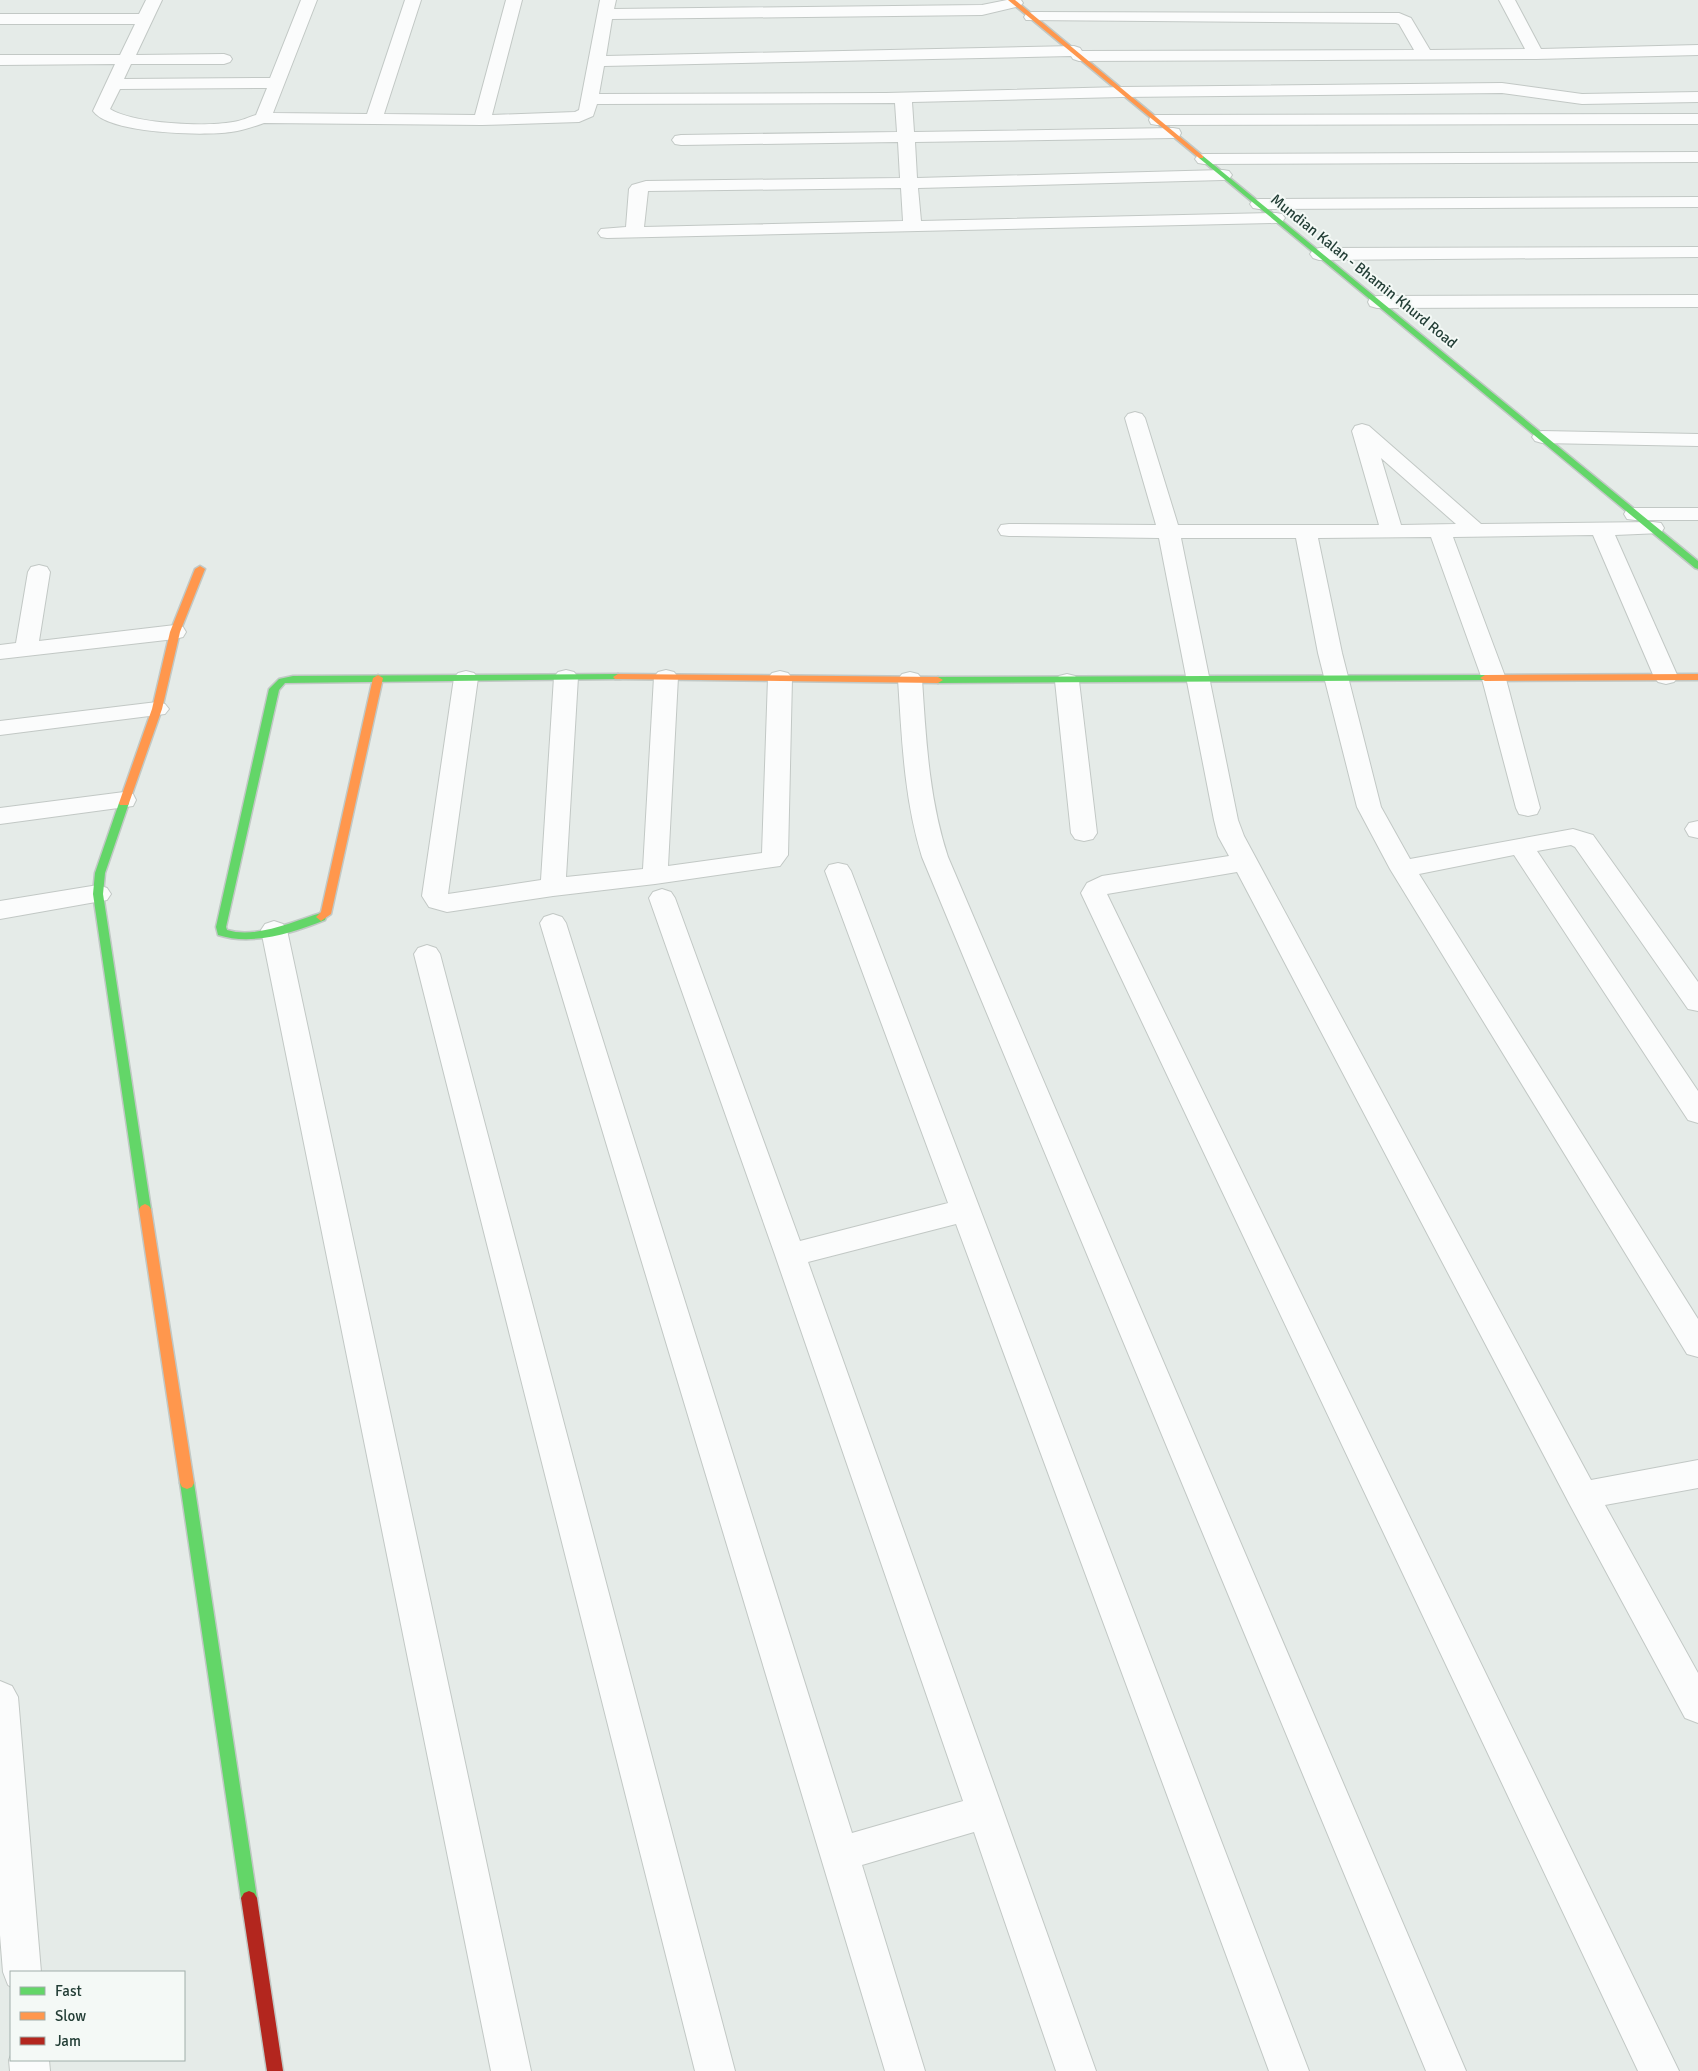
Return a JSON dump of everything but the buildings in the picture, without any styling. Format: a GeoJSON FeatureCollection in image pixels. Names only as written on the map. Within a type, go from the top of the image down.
{"type":"FeatureCollection","features":[{"type":"Feature","properties":{"kind":"street"},"geometry":{"type":"LineString","coordinates":[[154,0],[101,111],[109,117],[127,121],[175,127],[213,128],[241,125],[263,118],[482,120],[579,117],[586,112],[607,7],[908,6],[982,10],[1013,1]]}},
{"type":"Feature","properties":{"kind":"street"},"geometry":{"type":"LineString","coordinates":[[263,118],[309,0]]}},
{"type":"Feature","properties":{"kind":"street"},"geometry":{"type":"LineString","coordinates":[[374,119],[413,0]]}},
{"type":"Feature","properties":{"kind":"street"},"geometry":{"type":"LineString","coordinates":[[482,120],[514,0]]}},
{"type":"Feature","properties":{"kind":"street"},"geometry":{"type":"LineString","coordinates":[[1507,0],[1536,54]]}},
{"type":"Feature","properties":{"kind":"street","name":"Mundian Kalan - Bhamin Khurd Road"},"geometry":{"type":"LineString","coordinates":[[1013,1],[1698,566]]}},
{"type":"Feature","properties":{"kind":"street"},"geometry":{"type":"LineString","coordinates":[[982,10],[988,53]]}},
{"type":"Feature","properties":{"kind":"street"},"geometry":{"type":"LineString","coordinates":[[1032,17],[1399,18],[1405,21],[1425,54]]}},
{"type":"Feature","properties":{"kind":"street"},"geometry":{"type":"LineString","coordinates":[[0,19],[145,19]]}},
{"type":"Feature","properties":{"kind":"street"},"geometry":{"type":"LineString","coordinates":[[596,61],[988,53],[1536,54],[1698,50]]}},
{"type":"Feature","properties":{"kind":"street"},"geometry":{"type":"LineString","coordinates":[[1501,54],[1508,69],[1568,69]]}},
{"type":"Feature","properties":{"kind":"street"},"geometry":{"type":"LineString","coordinates":[[0,60],[224,59]]}},
{"type":"Feature","properties":{"kind":"street"},"geometry":{"type":"LineString","coordinates":[[113,84],[277,83]]}},
{"type":"Feature","properties":{"kind":"street"},"geometry":{"type":"LineString","coordinates":[[589,99],[903,98],[1122,92],[1502,88],[1515,83],[1582,98],[1698,97]]}},
{"type":"Feature","properties":{"kind":"street"},"geometry":{"type":"LineString","coordinates":[[903,98],[904,138],[912,227]]}},
{"type":"Feature","properties":{"kind":"street"},"geometry":{"type":"LineString","coordinates":[[1157,120],[1698,119]]}},
{"type":"Feature","properties":{"kind":"street"},"geometry":{"type":"LineString","coordinates":[[681,140],[1172,133]]}},
{"type":"Feature","properties":{"kind":"street"},"geometry":{"type":"LineString","coordinates":[[1204,159],[1698,157]]}},
{"type":"Feature","properties":{"kind":"street"},"geometry":{"type":"LineString","coordinates":[[635,233],[638,189],[646,186],[908,183],[1223,175]]}},
{"type":"Feature","properties":{"kind":"street"},"geometry":{"type":"LineString","coordinates":[[1259,204],[1698,202]]}},
{"type":"Feature","properties":{"kind":"street"},"geometry":{"type":"LineString","coordinates":[[607,233],[1276,218]]}},
{"type":"Feature","properties":{"kind":"street"},"geometry":{"type":"LineString","coordinates":[[1319,254],[1698,252]]}},
{"type":"Feature","properties":{"kind":"street"},"geometry":{"type":"LineString","coordinates":[[1377,302],[1698,301]]}},
{"type":"Feature","properties":{"kind":"street"},"geometry":{"type":"LineString","coordinates":[[1135,418],[1168,532],[1226,820],[1245,862],[1582,1495],[1698,1707]]}},
{"type":"Feature","properties":{"kind":"street"},"geometry":{"type":"LineString","coordinates":[[1392,532],[1360,422],[1476,531]]}},
{"type":"Feature","properties":{"kind":"street"},"geometry":{"type":"LineString","coordinates":[[1542,437],[1698,440]]}},
{"type":"Feature","properties":{"kind":"street"},"geometry":{"type":"LineString","coordinates":[[1635,514],[1698,514]]}},
{"type":"Feature","properties":{"kind":"street"},"geometry":{"type":"LineString","coordinates":[[1009,530],[1440,532],[1653,528]]}},
{"type":"Feature","properties":{"kind":"street"},"geometry":{"type":"LineString","coordinates":[[1601,529],[1666,677]]}},
{"type":"Feature","properties":{"kind":"street"},"geometry":{"type":"LineString","coordinates":[[1306,532],[1337,680],[1369,807],[1403,869],[1698,1345]]}},
{"type":"Feature","properties":{"kind":"street"},"geometry":{"type":"LineString","coordinates":[[1440,532],[1494,679],[1528,808]]}},
{"type":"Feature","properties":{"kind":"street"},"geometry":{"type":"LineString","coordinates":[[200,569],[175,632],[158,709],[124,800],[100,873],[98,894],[275,2071]]}},
{"type":"Feature","properties":{"kind":"street"},"geometry":{"type":"LineString","coordinates":[[26,649],[39,572]]}},
{"type":"Feature","properties":{"kind":"street"},"geometry":{"type":"LineString","coordinates":[[0,652],[175,632]]}},
{"type":"Feature","properties":{"kind":"street"},"geometry":{"type":"LineString","coordinates":[[553,886],[566,677]]}},
{"type":"Feature","properties":{"kind":"street"},"geometry":{"type":"LineString","coordinates":[[378,678],[326,914],[315,921],[274,930],[232,936],[222,932],[221,927],[276,685],[285,680],[378,678],[666,677],[1067,681],[1698,677]]}},
{"type":"Feature","properties":{"kind":"street"},"geometry":{"type":"LineString","coordinates":[[666,677],[658,887],[790,1254],[1076,2071]]}},
{"type":"Feature","properties":{"kind":"street"},"geometry":{"type":"LineString","coordinates":[[466,678],[436,898],[441,902],[452,903],[553,886],[658,887],[768,862],[775,855],[780,678]]}},
{"type":"Feature","properties":{"kind":"street"},"geometry":{"type":"LineString","coordinates":[[910,679],[916,774],[923,821],[936,857],[1446,2071]]}},
{"type":"Feature","properties":{"kind":"street"},"geometry":{"type":"LineString","coordinates":[[1067,681],[1084,832]]}},
{"type":"Feature","properties":{"kind":"street"},"geometry":{"type":"LineString","coordinates":[[0,728],[158,709]]}},
{"type":"Feature","properties":{"kind":"street"},"geometry":{"type":"LineString","coordinates":[[0,816],[124,800]]}},
{"type":"Feature","properties":{"kind":"street"},"geometry":{"type":"LineString","coordinates":[[1403,869],[1572,837],[1584,841],[1698,1002]]}},
{"type":"Feature","properties":{"kind":"street"},"geometry":{"type":"LineString","coordinates":[[1521,846],[1698,1113]]}},
{"type":"Feature","properties":{"kind":"street"},"geometry":{"type":"LineString","coordinates":[[1245,862],[1102,885],[1096,888],[1094,893],[1659,2071]]}},
{"type":"Feature","properties":{"kind":"street"},"geometry":{"type":"LineString","coordinates":[[838,871],[1288,2071]]}},
{"type":"Feature","properties":{"kind":"street"},"geometry":{"type":"LineString","coordinates":[[0,910],[98,894]]}},
{"type":"Feature","properties":{"kind":"street"},"geometry":{"type":"LineString","coordinates":[[553,923],[905,2071]]}},
{"type":"Feature","properties":{"kind":"street"},"geometry":{"type":"LineString","coordinates":[[274,930],[511,2071]]}},
{"type":"Feature","properties":{"kind":"street"},"geometry":{"type":"LineString","coordinates":[[427,954],[715,2071]]}},
{"type":"Feature","properties":{"kind":"street"},"geometry":{"type":"LineString","coordinates":[[790,1254],[965,1210]]}},
{"type":"Feature","properties":{"kind":"street"},"geometry":{"type":"LineString","coordinates":[[1582,1495],[1698,1474]]}},
{"type":"Feature","properties":{"kind":"street"},"geometry":{"type":"LineString","coordinates":[[0,1697],[22,1971]]}},
{"type":"Feature","properties":{"kind":"street"},"geometry":{"type":"LineString","coordinates":[[840,1854],[986,1812]]}},
{"type":"Feature","properties":{"kind":"traffic: fast"},"geometry":{"type":"LineString","coordinates":[[1201,157],[1698,566]]}},
{"type":"Feature","properties":{"kind":"traffic: fast"},"geometry":{"type":"LineString","coordinates":[[321,917],[286,929],[242,936],[222,932],[221,927],[274,689],[282,681],[293,679],[618,677]]}},
{"type":"Feature","properties":{"kind":"traffic: fast"},"geometry":{"type":"LineString","coordinates":[[938,680],[1485,678]]}},
{"type":"Feature","properties":{"kind":"traffic: fast"},"geometry":{"type":"LineString","coordinates":[[124,803],[100,873],[98,894],[145,1209]]}},
{"type":"Feature","properties":{"kind":"traffic: fast"},"geometry":{"type":"LineString","coordinates":[[187,1483],[249,1898]]}},
{"type":"Feature","properties":{"kind":"traffic: slow"},"geometry":{"type":"LineString","coordinates":[[1011,0],[1201,157]]}},
{"type":"Feature","properties":{"kind":"traffic: slow"},"geometry":{"type":"LineString","coordinates":[[124,803],[157,709],[175,632],[200,569]]}},
{"type":"Feature","properties":{"kind":"traffic: slow"},"geometry":{"type":"LineString","coordinates":[[618,677],[938,680]]}},
{"type":"Feature","properties":{"kind":"traffic: slow"},"geometry":{"type":"LineString","coordinates":[[1485,678],[1698,677]]}},
{"type":"Feature","properties":{"kind":"traffic: slow"},"geometry":{"type":"LineString","coordinates":[[321,917],[326,914],[378,678]]}},
{"type":"Feature","properties":{"kind":"traffic: slow"},"geometry":{"type":"LineString","coordinates":[[145,1209],[187,1483]]}},
{"type":"Feature","properties":{"kind":"traffic: jam"},"geometry":{"type":"LineString","coordinates":[[249,1898],[275,2071]]}}]}
